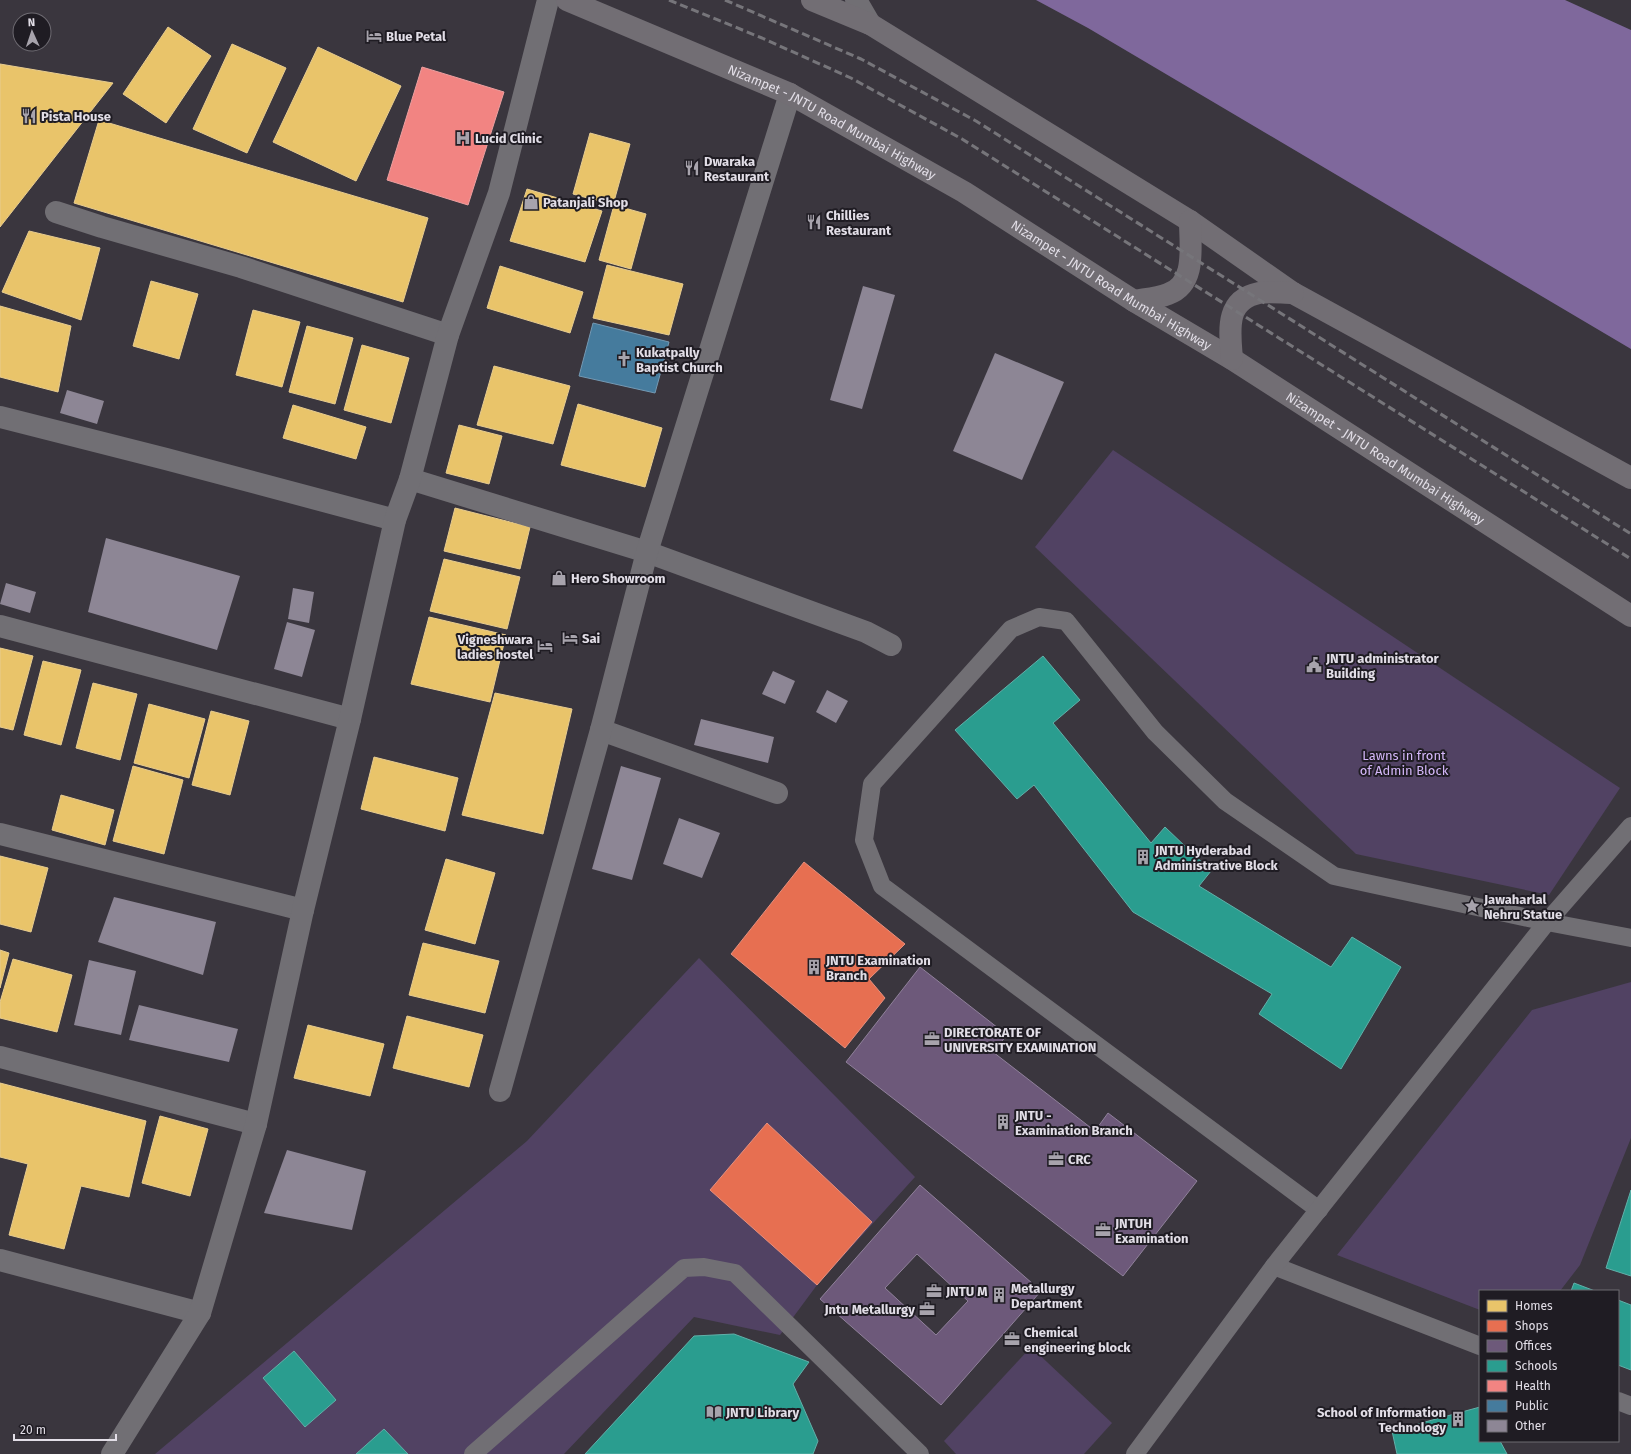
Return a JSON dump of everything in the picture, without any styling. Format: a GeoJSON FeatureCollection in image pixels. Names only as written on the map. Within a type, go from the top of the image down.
{"type":"FeatureCollection","features":[{"type":"Feature","properties":{"kind":"highway","name":"Nizampet - JNTU Road Mumbai Highway"},"geometry":{"type":"LineString","coordinates":[[567,0],[790,94],[964,192],[1134,301],[1232,359],[1631,616]]}},
{"type":"Feature","properties":{"kind":"highway"},"geometry":{"type":"LineString","coordinates":[[812,0],[870,24],[1190,221],[1293,293],[1631,478]]}},
{"type":"Feature","properties":{"kind":"highway"},"geometry":{"type":"LineString","coordinates":[[1134,301],[1169,294],[1183,285],[1190,267],[1190,221]]}},
{"type":"Feature","properties":{"kind":"highway"},"geometry":{"type":"LineString","coordinates":[[1232,359],[1229,329],[1232,313],[1242,300],[1260,293],[1293,293]]}},
{"type":"Feature","properties":{"kind":"street"},"geometry":{"type":"LineString","coordinates":[[112,1454],[200,1313],[256,1124],[303,910],[350,719],[395,520],[410,479],[448,334],[499,193],[548,0]]}},
{"type":"Feature","properties":{"kind":"street"},"geometry":{"type":"LineString","coordinates":[[856,0],[870,24]]}},
{"type":"Feature","properties":{"kind":"street"},"geometry":{"type":"LineString","coordinates":[[500,1091],[601,730],[647,552],[790,94]]}},
{"type":"Feature","properties":{"kind":"street"},"geometry":{"type":"LineString","coordinates":[[56,212],[102,227],[241,267],[448,334]]}},
{"type":"Feature","properties":{"kind":"street"},"geometry":{"type":"LineString","coordinates":[[0,417],[166,459],[395,520]]}},
{"type":"Feature","properties":{"kind":"street"},"geometry":{"type":"LineString","coordinates":[[410,479],[647,552],[866,632],[891,645]]}},
{"type":"Feature","properties":{"kind":"street"},"geometry":{"type":"LineString","coordinates":[[0,626],[350,719]]}},
{"type":"Feature","properties":{"kind":"street"},"geometry":{"type":"LineString","coordinates":[[601,730],[777,793]]}},
{"type":"Feature","properties":{"kind":"street"},"geometry":{"type":"LineString","coordinates":[[0,834],[303,910]]}},
{"type":"Feature","properties":{"kind":"street"},"geometry":{"type":"LineString","coordinates":[[0,1057],[256,1124]]}},
{"type":"Feature","properties":{"kind":"street"},"geometry":{"type":"LineString","coordinates":[[0,1260],[200,1313]]}},
{"type":"Feature","properties":{"kind":"lane"},"geometry":{"type":"LineString","coordinates":[[1318,1210],[882,886],[864,840],[872,784],[1011,629],[1039,618],[1066,621],[1155,732],[1225,801],[1334,876],[1547,922],[1631,938]]}},
{"type":"Feature","properties":{"kind":"lane"},"geometry":{"type":"LineString","coordinates":[[1135,1454],[1274,1266],[1318,1210],[1547,922],[1631,826]]}},
{"type":"Feature","properties":{"kind":"lane"},"geometry":{"type":"LineString","coordinates":[[1274,1266],[1479,1346]]}},
{"type":"Feature","properties":{"kind":"lane"},"geometry":{"type":"LineString","coordinates":[[473,1454],[684,1268],[704,1267],[734,1273],[920,1454]]}},
{"type":"Feature","properties":{"kind":"lane"},"geometry":{"type":"LineString","coordinates":[[1619,1401],[1631,1406]]}},
{"type":"Feature","properties":{"kind":"green space","name":"Lawns in front of Admin Block"},"geometry":{"type":"Polygon","coordinates":[[[1113,450],[1620,788],[1549,895],[1356,854],[1035,547],[1113,450]]]}},
{"type":"Feature","properties":{"kind":"green space"},"geometry":{"type":"Polygon","coordinates":[[[699,958],[915,1177],[817,1285],[780,1335],[694,1317],[564,1454],[155,1454],[527,1141],[699,958]]]}},
{"type":"Feature","properties":{"kind":"green space"},"geometry":{"type":"Polygon","coordinates":[[[1631,982],[1631,1138],[1580,1265],[1561,1290],[1479,1290],[1479,1310],[1337,1255],[1532,1010],[1631,982]]]}},
{"type":"Feature","properties":{"kind":"green space"},"geometry":{"type":"Polygon","coordinates":[[[1031,1347],[1112,1423],[1084,1454],[956,1454],[944,1441],[1031,1347]]]}},
{"type":"Feature","properties":{"kind":"shaded area"},"geometry":{"type":"Polygon","coordinates":[[[1036,0],[1565,0],[1631,30],[1631,349],[1088,28],[1036,0]]]}},
{"type":"Feature","properties":{"kind":"building: Homes"},"geometry":{"type":"Polygon","coordinates":[[[168,27],[211,56],[166,123],[123,94],[168,27]]]}},
{"type":"Feature","properties":{"kind":"building: Homes"},"geometry":{"type":"Polygon","coordinates":[[[232,44],[286,68],[247,153],[193,129],[232,44]]]}},
{"type":"Feature","properties":{"kind":"building: Homes"},"geometry":{"type":"Polygon","coordinates":[[[318,47],[401,86],[356,181],[273,142],[318,47]]]}},
{"type":"Feature","properties":{"kind":"building: Homes"},"geometry":{"type":"Polygon","coordinates":[[[0,64],[113,83],[0,227],[0,64]]]}},
{"type":"Feature","properties":{"kind":"building: Homes"},"geometry":{"type":"Polygon","coordinates":[[[99,120],[428,218],[403,302],[74,203],[99,120]]]}},
{"type":"Feature","properties":{"kind":"building: Homes"},"geometry":{"type":"Polygon","coordinates":[[[590,133],[630,144],[613,205],[573,194],[590,133]]]}},
{"type":"Feature","properties":{"kind":"building: Homes"},"geometry":{"type":"Polygon","coordinates":[[[527,189],[602,211],[585,262],[510,241],[527,189]]]}},
{"type":"Feature","properties":{"kind":"building: Homes"},"geometry":{"type":"Polygon","coordinates":[[[614,205],[646,214],[631,269],[599,260],[614,205]]]}},
{"type":"Feature","properties":{"kind":"building: Homes"},"geometry":{"type":"Polygon","coordinates":[[[29,231],[100,248],[81,320],[2,292],[29,231]]]}},
{"type":"Feature","properties":{"kind":"building: Homes"},"geometry":{"type":"Polygon","coordinates":[[[607,265],[683,284],[669,335],[593,318],[607,265]]]}},
{"type":"Feature","properties":{"kind":"building: Homes"},"geometry":{"type":"Polygon","coordinates":[[[500,266],[583,292],[570,333],[487,308],[500,266]]]}},
{"type":"Feature","properties":{"kind":"building: Homes"},"geometry":{"type":"Polygon","coordinates":[[[151,281],[198,294],[179,359],[133,346],[151,281]]]}},
{"type":"Feature","properties":{"kind":"building: Homes"},"geometry":{"type":"Polygon","coordinates":[[[0,306],[71,326],[58,392],[0,377],[0,306]]]}},
{"type":"Feature","properties":{"kind":"building: Homes"},"geometry":{"type":"Polygon","coordinates":[[[253,310],[300,322],[282,387],[236,375],[253,310]]]}},
{"type":"Feature","properties":{"kind":"building: Homes"},"geometry":{"type":"Polygon","coordinates":[[[307,326],[353,338],[335,404],[289,392],[307,326]]]}},
{"type":"Feature","properties":{"kind":"building: Homes"},"geometry":{"type":"Polygon","coordinates":[[[362,345],[409,358],[391,423],[344,410],[362,345]]]}},
{"type":"Feature","properties":{"kind":"building: Homes"},"geometry":{"type":"Polygon","coordinates":[[[494,366],[570,386],[553,444],[477,425],[494,366]]]}},
{"type":"Feature","properties":{"kind":"building: Homes"},"geometry":{"type":"Polygon","coordinates":[[[578,404],[662,428],[645,487],[561,465],[578,404]]]}},
{"type":"Feature","properties":{"kind":"building: Homes"},"geometry":{"type":"Polygon","coordinates":[[[293,405],[366,427],[356,459],[283,438],[293,405]]]}},
{"type":"Feature","properties":{"kind":"building: Homes"},"geometry":{"type":"Polygon","coordinates":[[[459,425],[502,436],[489,484],[446,473],[459,425]]]}},
{"type":"Feature","properties":{"kind":"building: Homes"},"geometry":{"type":"Polygon","coordinates":[[[455,508],[530,527],[520,569],[444,551],[455,508]]]}},
{"type":"Feature","properties":{"kind":"building: Homes"},"geometry":{"type":"Polygon","coordinates":[[[444,559],[520,577],[507,629],[430,611],[444,559]]]}},
{"type":"Feature","properties":{"kind":"building: Homes"},"geometry":{"type":"Polygon","coordinates":[[[429,617],[506,635],[490,702],[411,684],[429,617]]]}},
{"type":"Feature","properties":{"kind":"building: Homes"},"geometry":{"type":"Polygon","coordinates":[[[0,648],[33,656],[13,730],[0,727],[0,648]]]}},
{"type":"Feature","properties":{"kind":"building: Homes"},"geometry":{"type":"Polygon","coordinates":[[[43,661],[81,670],[61,745],[24,735],[43,661]]]}},
{"type":"Feature","properties":{"kind":"building: Homes"},"geometry":{"type":"Polygon","coordinates":[[[93,683],[137,694],[120,760],[76,748],[93,683]]]}},
{"type":"Feature","properties":{"kind":"building: Homes"},"geometry":{"type":"Polygon","coordinates":[[[495,693],[572,709],[543,834],[462,815],[495,693]]]}},
{"type":"Feature","properties":{"kind":"building: Homes"},"geometry":{"type":"Polygon","coordinates":[[[149,704],[205,719],[189,778],[134,763],[149,704]]]}},
{"type":"Feature","properties":{"kind":"building: Homes"},"geometry":{"type":"Polygon","coordinates":[[[211,711],[249,721],[230,795],[192,785],[211,711]]]}},
{"type":"Feature","properties":{"kind":"building: Homes"},"geometry":{"type":"Polygon","coordinates":[[[374,757],[458,778],[445,831],[361,809],[374,757]]]}},
{"type":"Feature","properties":{"kind":"building: Homes"},"geometry":{"type":"Polygon","coordinates":[[[133,766],[183,780],[164,854],[113,841],[133,766]]]}},
{"type":"Feature","properties":{"kind":"building: Homes"},"geometry":{"type":"Polygon","coordinates":[[[61,795],[114,810],[105,845],[52,830],[61,795]]]}},
{"type":"Feature","properties":{"kind":"building: Homes"},"geometry":{"type":"Polygon","coordinates":[[[0,856],[48,868],[31,932],[0,924],[0,856]]]}},
{"type":"Feature","properties":{"kind":"building: Homes"},"geometry":{"type":"Polygon","coordinates":[[[446,859],[495,873],[475,944],[425,930],[446,859]]]}},
{"type":"Feature","properties":{"kind":"building: Homes"},"geometry":{"type":"Polygon","coordinates":[[[423,943],[499,961],[485,1013],[409,995],[423,943]]]}},
{"type":"Feature","properties":{"kind":"building: Homes"},"geometry":{"type":"Polygon","coordinates":[[[0,950],[9,953],[0,988],[0,950]]]}},
{"type":"Feature","properties":{"kind":"building: Homes"},"geometry":{"type":"Polygon","coordinates":[[[13,959],[72,975],[57,1032],[0,1018],[0,1002],[13,959]]]}},
{"type":"Feature","properties":{"kind":"building: Homes"},"geometry":{"type":"Polygon","coordinates":[[[407,1016],[483,1035],[469,1087],[393,1068],[407,1016]]]}},
{"type":"Feature","properties":{"kind":"building: Homes"},"geometry":{"type":"Polygon","coordinates":[[[308,1025],[384,1044],[370,1096],[294,1078],[308,1025]]]}},
{"type":"Feature","properties":{"kind":"building: Homes"},"geometry":{"type":"Polygon","coordinates":[[[0,1083],[146,1121],[129,1197],[81,1186],[64,1249],[9,1235],[28,1164],[0,1157],[0,1083]]]}},
{"type":"Feature","properties":{"kind":"building: Homes"},"geometry":{"type":"Polygon","coordinates":[[[160,1116],[208,1129],[190,1196],[142,1183],[160,1116]]]}},
{"type":"Feature","properties":{"kind":"building: Shops","name":"JNTU Examination Branch"},"geometry":{"type":"Polygon","coordinates":[[[804,862],[905,944],[869,979],[885,998],[845,1048],[731,954],[804,862]]]}},
{"type":"Feature","properties":{"kind":"building: Shops"},"geometry":{"type":"Polygon","coordinates":[[[767,1123],[872,1222],[817,1285],[710,1190],[767,1123]]]}},
{"type":"Feature","properties":{"kind":"building: Offices","name":"JNTU - Examination Branch"},"geometry":{"type":"Polygon","coordinates":[[[920,967],[1007,1035],[993,1052],[1095,1131],[1108,1113],[1197,1181],[1123,1276],[846,1062],[920,967]]]}},
{"type":"Feature","properties":{"kind":"building: Offices","name":"Metallurgy Department"},"geometry":{"type":"Polygon","coordinates":[[[920,1185],[1041,1291],[941,1405],[820,1299],[920,1185]],[[917,1254],[885,1288],[936,1335],[968,1301],[917,1254]]]}},
{"type":"Feature","properties":{"kind":"building: Schools","name":"JNTU Hyderabad Administrative Block"},"geometry":{"type":"Polygon","coordinates":[[[1043,656],[1080,700],[1053,723],[1151,843],[1165,827],[1211,871],[1199,886],[1331,967],[1352,937],[1401,967],[1341,1069],[1259,1014],[1272,994],[1133,912],[1034,785],[1017,799],[955,730],[1043,656]]]}},
{"type":"Feature","properties":{"kind":"building: Schools"},"geometry":{"type":"Polygon","coordinates":[[[1631,1190],[1631,1276],[1606,1268],[1631,1190]]]}},
{"type":"Feature","properties":{"kind":"building: Schools"},"geometry":{"type":"Polygon","coordinates":[[[1574,1283],[1592,1290],[1571,1290],[1574,1283]]]}},
{"type":"Feature","properties":{"kind":"building: Schools"},"geometry":{"type":"Polygon","coordinates":[[[1619,1300],[1631,1305],[1631,1370],[1619,1365],[1619,1300]]]}},
{"type":"Feature","properties":{"kind":"building: Schools","name":"JNTU Library"},"geometry":{"type":"Polygon","coordinates":[[[734,1334],[809,1362],[793,1384],[818,1441],[813,1454],[585,1454],[694,1336],[734,1334]]]}},
{"type":"Feature","properties":{"kind":"building: Schools"},"geometry":{"type":"Polygon","coordinates":[[[294,1351],[336,1400],[305,1427],[263,1378],[294,1351]]]}},
{"type":"Feature","properties":{"kind":"building: Schools","name":"School of Information Technology"},"geometry":{"type":"Polygon","coordinates":[[[1479,1407],[1479,1442],[1501,1442],[1507,1454],[1397,1454],[1392,1431],[1479,1407]]]}},
{"type":"Feature","properties":{"kind":"building: Schools"},"geometry":{"type":"Polygon","coordinates":[[[384,1429],[408,1454],[356,1454],[384,1429]]]}},
{"type":"Feature","properties":{"kind":"building: Health"},"geometry":{"type":"Polygon","coordinates":[[[422,67],[504,92],[468,205],[387,180],[422,67]]]}},
{"type":"Feature","properties":{"kind":"building: Public","name":"Kukatpally Baptist Church"},"geometry":{"type":"Polygon","coordinates":[[[593,323],[669,342],[655,393],[579,376],[593,323]]]}},
{"type":"Feature","properties":{"kind":"building: Other"},"geometry":{"type":"Polygon","coordinates":[[[863,286],[895,295],[862,409],[830,400],[863,286]]]}},
{"type":"Feature","properties":{"kind":"building: Other"},"geometry":{"type":"Polygon","coordinates":[[[995,353],[1064,382],[1022,480],[953,451],[995,353]]]}},
{"type":"Feature","properties":{"kind":"building: Other"},"geometry":{"type":"Polygon","coordinates":[[[67,390],[104,401],[97,424],[60,413],[67,390]]]}},
{"type":"Feature","properties":{"kind":"building: Other"},"geometry":{"type":"Polygon","coordinates":[[[106,538],[240,576],[217,650],[88,612],[106,538]]]}},
{"type":"Feature","properties":{"kind":"building: Other"},"geometry":{"type":"Polygon","coordinates":[[[6,583],[36,592],[30,613],[0,604],[6,583]]]}},
{"type":"Feature","properties":{"kind":"building: Other"},"geometry":{"type":"Polygon","coordinates":[[[293,588],[314,592],[309,623],[288,619],[293,588]]]}},
{"type":"Feature","properties":{"kind":"building: Other"},"geometry":{"type":"Polygon","coordinates":[[[287,622],[315,630],[302,677],[274,669],[287,622]]]}},
{"type":"Feature","properties":{"kind":"building: Other"},"geometry":{"type":"Polygon","coordinates":[[[773,671],[795,681],[785,704],[762,694],[773,671]]]}},
{"type":"Feature","properties":{"kind":"building: Other"},"geometry":{"type":"Polygon","coordinates":[[[827,690],[848,701],[836,723],[816,712],[827,690]]]}},
{"type":"Feature","properties":{"kind":"building: Other"},"geometry":{"type":"Polygon","coordinates":[[[701,719],[774,737],[768,763],[694,745],[701,719]]]}},
{"type":"Feature","properties":{"kind":"building: Other"},"geometry":{"type":"Polygon","coordinates":[[[621,766],[661,778],[632,880],[592,869],[621,766]]]}},
{"type":"Feature","properties":{"kind":"building: Other"},"geometry":{"type":"Polygon","coordinates":[[[679,818],[720,833],[702,878],[663,864],[679,818]]]}},
{"type":"Feature","properties":{"kind":"building: Other"},"geometry":{"type":"Polygon","coordinates":[[[114,897],[216,922],[203,975],[98,942],[114,897]]]}},
{"type":"Feature","properties":{"kind":"building: Other"},"geometry":{"type":"Polygon","coordinates":[[[89,960],[136,971],[121,1035],[74,1025],[89,960]]]}},
{"type":"Feature","properties":{"kind":"building: Other"},"geometry":{"type":"Polygon","coordinates":[[[139,1005],[238,1029],[229,1062],[129,1040],[139,1005]]]}},
{"type":"Feature","properties":{"kind":"building: Other"},"geometry":{"type":"Polygon","coordinates":[[[287,1150],[366,1171],[352,1230],[264,1213],[287,1150]]]}},
{"type":"Feature","properties":{"kind":"railway"},"geometry":{"type":"LineString","coordinates":[[669,0],[762,38],[851,78],[962,139],[1631,559]]}},
{"type":"Feature","properties":{"kind":"railway"},"geometry":{"type":"LineString","coordinates":[[725,0],[861,59],[976,121],[1631,534]]}},
{"type":"Feature","properties":{"kind":"place","name":"Blue Petal"},"geometry":{"type":"Point","coordinates":[374,36]}},
{"type":"Feature","properties":{"kind":"place","name":"Pista House"},"geometry":{"type":"Point","coordinates":[29,116]}},
{"type":"Feature","properties":{"kind":"place","name":"Lucid Clinic"},"geometry":{"type":"Point","coordinates":[463,138]}},
{"type":"Feature","properties":{"kind":"place","name":"Dwaraka Restaurant"},"geometry":{"type":"Point","coordinates":[692,168]}},
{"type":"Feature","properties":{"kind":"place","name":"Patanjali Shop"},"geometry":{"type":"Point","coordinates":[531,202]}},
{"type":"Feature","properties":{"kind":"place","name":"Chillies Restaurant"},"geometry":{"type":"Point","coordinates":[814,222]}},
{"type":"Feature","properties":{"kind":"place","name":"Kukatpally Baptist Church"},"geometry":{"type":"Point","coordinates":[624,359]}},
{"type":"Feature","properties":{"kind":"place","name":"Hero Showroom"},"geometry":{"type":"Point","coordinates":[559,578]}},
{"type":"Feature","properties":{"kind":"place","name":"Sai"},"geometry":{"type":"Point","coordinates":[570,638]}},
{"type":"Feature","properties":{"kind":"place","name":"Vigneshwara ladies hostel"},"geometry":{"type":"Point","coordinates":[545,646]}},
{"type":"Feature","properties":{"kind":"place","name":"JNTU administrator Building"},"geometry":{"type":"Point","coordinates":[1314,665]}},
{"type":"Feature","properties":{"kind":"place","name":"JNTU Hyderabad Administrative Block"},"geometry":{"type":"Point","coordinates":[1143,857]}},
{"type":"Feature","properties":{"kind":"place","name":"Jawaharlal Nehru Statue"},"geometry":{"type":"Point","coordinates":[1472,906]}},
{"type":"Feature","properties":{"kind":"place","name":"JNTU Examination Branch"},"geometry":{"type":"Point","coordinates":[814,967]}},
{"type":"Feature","properties":{"kind":"place","name":"DIRECTORATE OF UNIVERSITY EXAMINATION"},"geometry":{"type":"Point","coordinates":[932,1039]}},
{"type":"Feature","properties":{"kind":"place","name":"JNTU - Examination Branch"},"geometry":{"type":"Point","coordinates":[1003,1122]}},
{"type":"Feature","properties":{"kind":"place","name":"CRC"},"geometry":{"type":"Point","coordinates":[1056,1159]}},
{"type":"Feature","properties":{"kind":"place","name":"JNTUH Examination"},"geometry":{"type":"Point","coordinates":[1103,1230]}},
{"type":"Feature","properties":{"kind":"place","name":"JNTU M"},"geometry":{"type":"Point","coordinates":[934,1291]}},
{"type":"Feature","properties":{"kind":"place","name":"Metallurgy Department"},"geometry":{"type":"Point","coordinates":[999,1295]}},
{"type":"Feature","properties":{"kind":"place","name":"Jntu Metallurgy"},"geometry":{"type":"Point","coordinates":[927,1309]}},
{"type":"Feature","properties":{"kind":"place","name":"Chemical engineering block"},"geometry":{"type":"Point","coordinates":[1012,1339]}},
{"type":"Feature","properties":{"kind":"place","name":"JNTU Library"},"geometry":{"type":"Point","coordinates":[714,1412]}},
{"type":"Feature","properties":{"kind":"place","name":"School of Information Technology"},"geometry":{"type":"Point","coordinates":[1458,1419]}}]}
